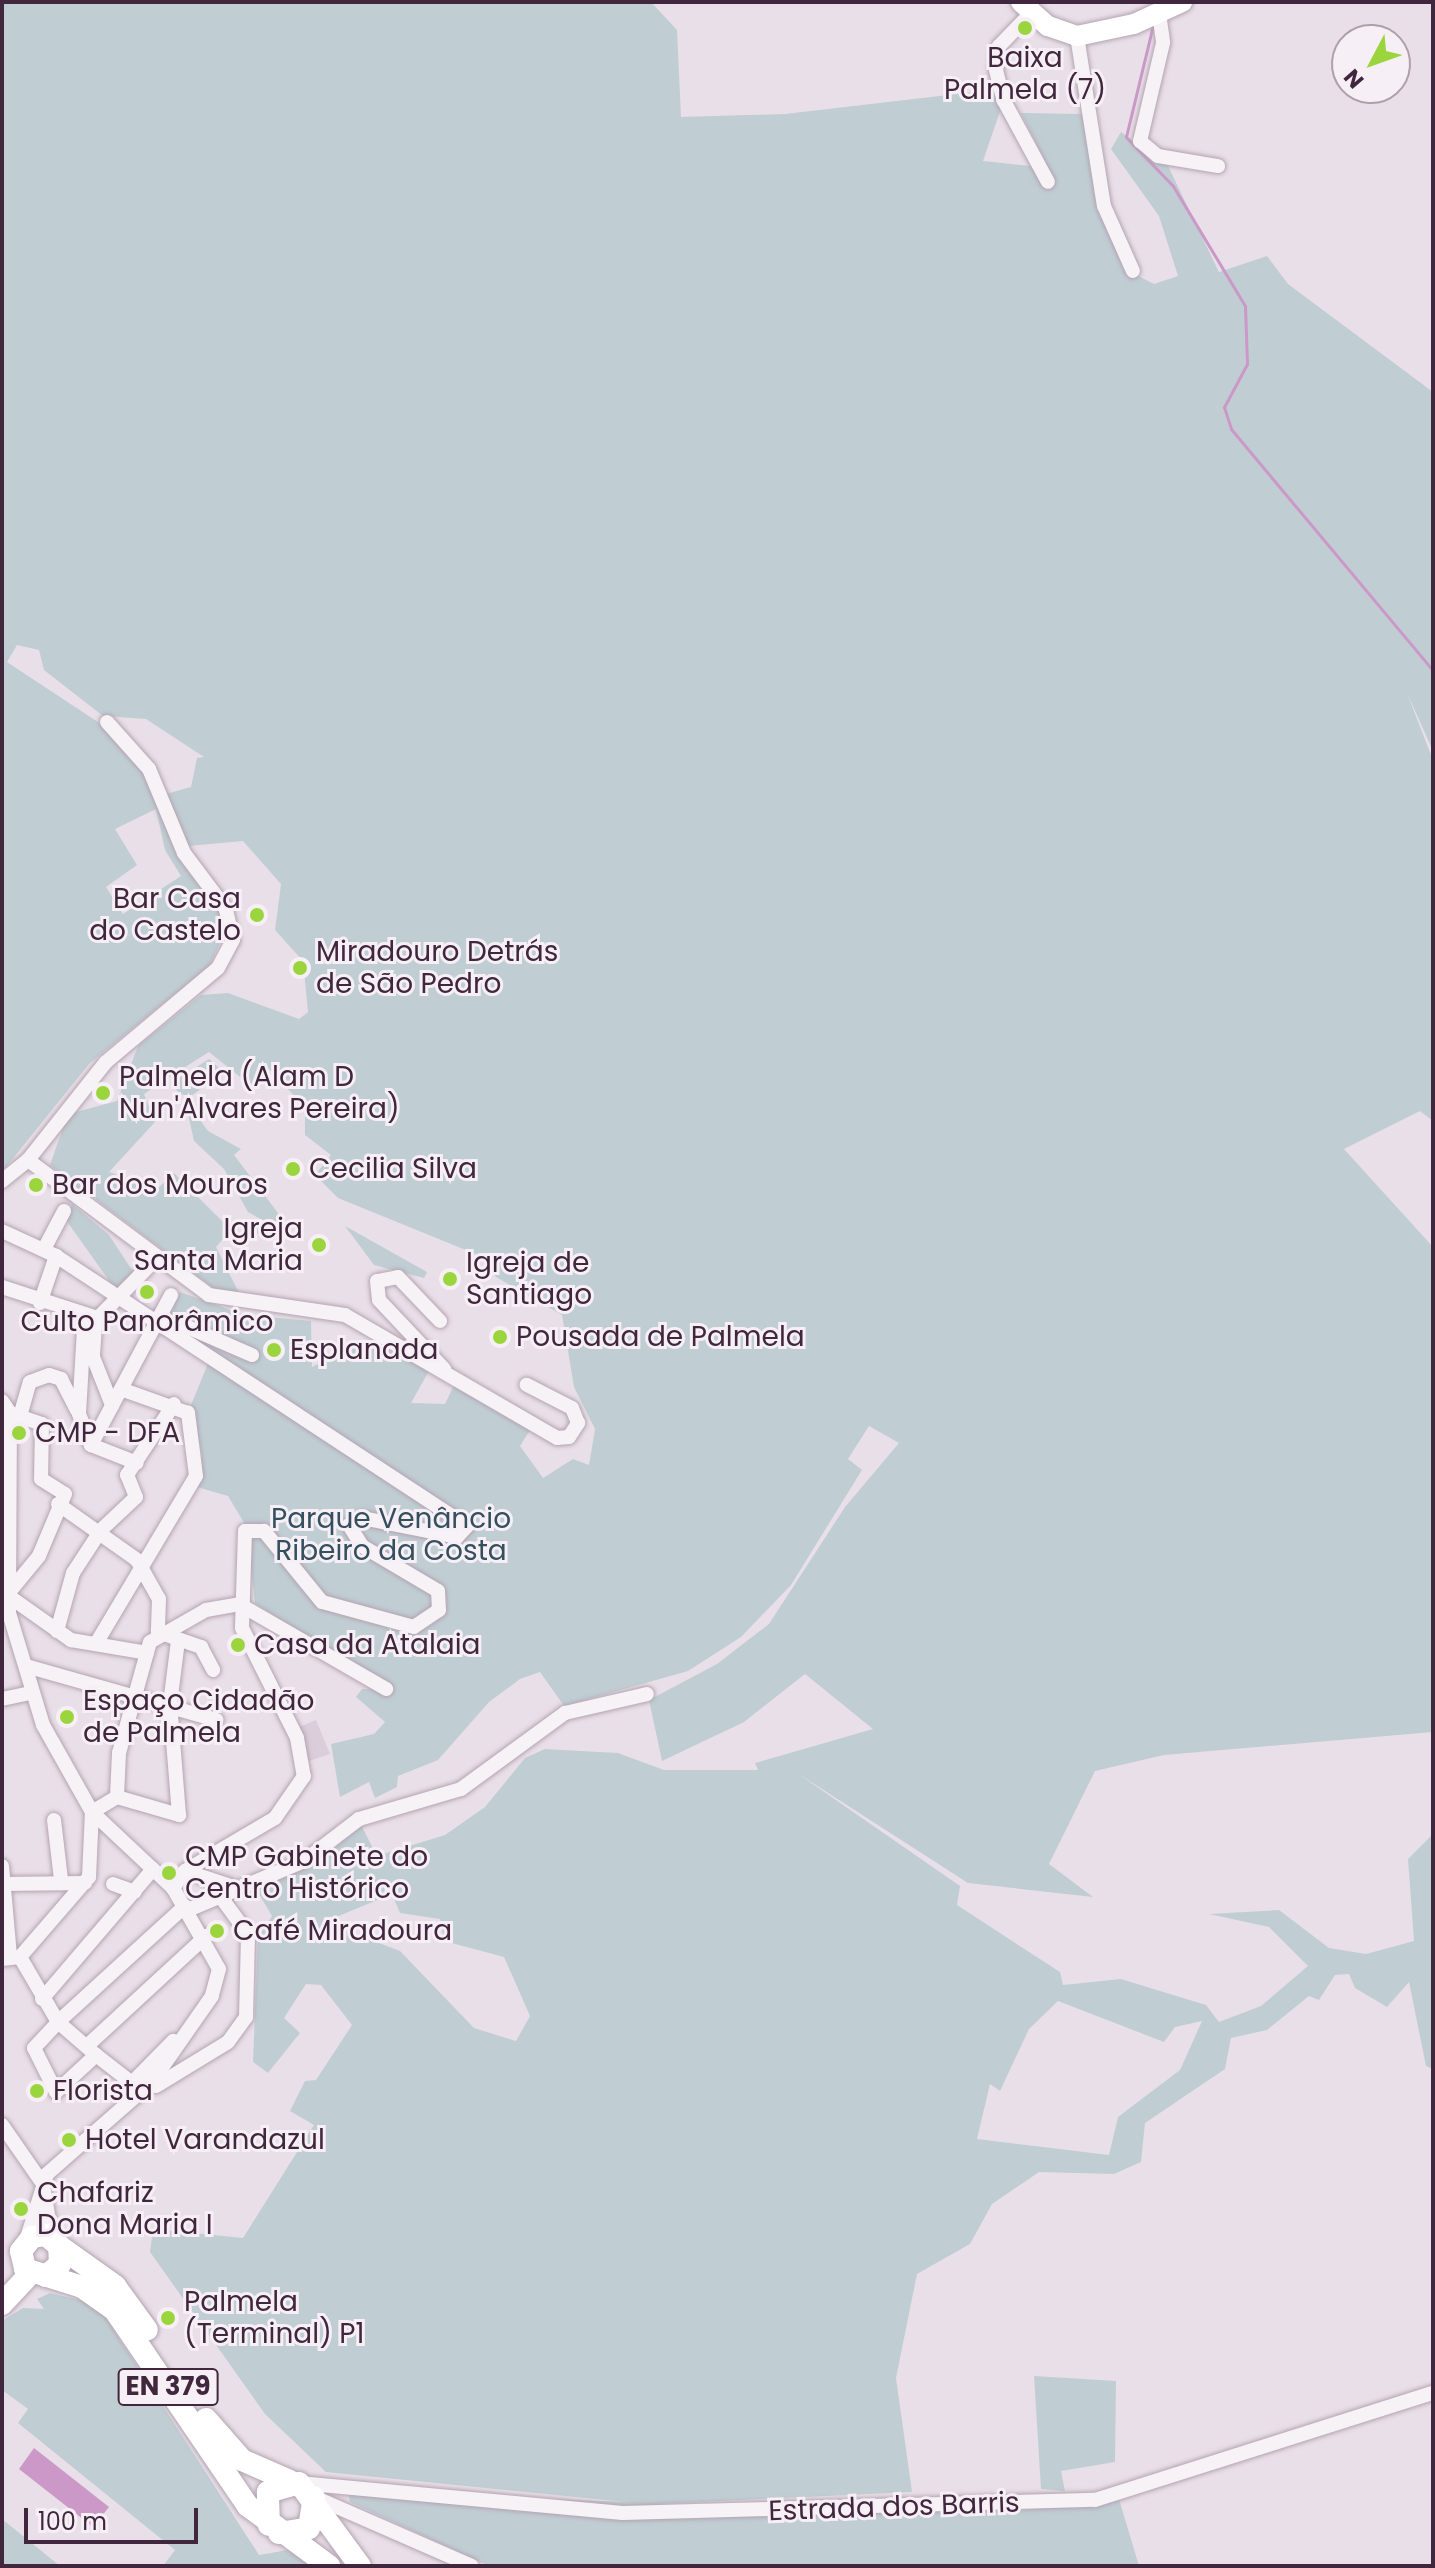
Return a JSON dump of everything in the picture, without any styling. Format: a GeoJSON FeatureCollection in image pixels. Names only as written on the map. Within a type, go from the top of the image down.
{"type":"FeatureCollection","features":[{"type":"Feature","properties":{"kind":"main road"},"geometry":{"type":"LineString","coordinates":[[2,2304],[38,2275],[60,2264],[56,2242],[16,2249]]}},
{"type":"Feature","properties":{"kind":"main road","name":"EN 379"},"geometry":{"type":"LineString","coordinates":[[56,2242],[126,2298],[226,2446],[304,2489],[360,2566]]}},
{"type":"Feature","properties":{"kind":"main road"},"geometry":{"type":"LineString","coordinates":[[16,2249],[38,2275]]}},
{"type":"Feature","properties":{"kind":"main road","name":"EN 379"},"geometry":{"type":"LineString","coordinates":[[38,2275],[114,2309],[244,2501],[274,2529],[329,2566]]}},
{"type":"Feature","properties":{"kind":"main road"},"geometry":{"type":"LineString","coordinates":[[304,2489],[309,2528],[274,2529],[266,2496],[304,2489]]}},
{"type":"Feature","properties":{"kind":"street"},"geometry":{"type":"LineString","coordinates":[[1048,182],[1004,101],[996,70],[999,46],[1026,8],[1077,36],[1134,24],[1182,2]]}},
{"type":"Feature","properties":{"kind":"street"},"geometry":{"type":"LineString","coordinates":[[1159,13],[1163,43],[1140,141],[1158,156],[1218,166]]}},
{"type":"Feature","properties":{"kind":"street"},"geometry":{"type":"LineString","coordinates":[[1077,36],[1104,206],[1133,271]]}},
{"type":"Feature","properties":{"kind":"street"},"geometry":{"type":"LineString","coordinates":[[2,1181],[28,1160],[96,1072],[218,968],[234,927],[184,853],[149,769],[107,722]]}},
{"type":"Feature","properties":{"kind":"street"},"geometry":{"type":"LineString","coordinates":[[28,1160],[209,1295],[326,1308],[557,1438],[569,1437],[578,1423],[572,1408],[527,1385]]}},
{"type":"Feature","properties":{"kind":"street"},"geometry":{"type":"LineString","coordinates":[[40,1303],[50,1252],[64,1211]]}},
{"type":"Feature","properties":{"kind":"street"},"geometry":{"type":"LineString","coordinates":[[2,1231],[50,1252],[154,1324],[467,1526],[457,1537],[363,1518],[349,1525],[355,1540],[390,1566],[438,1591],[439,1610],[414,1627],[322,1602],[259,1528],[245,1531],[239,1604],[251,1655],[297,1738],[304,1776],[275,1818],[185,1871],[173,1888]]}},
{"type":"Feature","properties":{"kind":"street"},"geometry":{"type":"LineString","coordinates":[[79,1414],[84,1329],[119,1300],[148,1267]]}},
{"type":"Feature","properties":{"kind":"street"},"geometry":{"type":"LineString","coordinates":[[440,1321],[398,1277],[377,1281],[379,1300],[453,1378]]}},
{"type":"Feature","properties":{"kind":"street"},"geometry":{"type":"LineString","coordinates":[[2,1287],[40,1303],[98,1318]]}},
{"type":"Feature","properties":{"kind":"street"},"geometry":{"type":"LineString","coordinates":[[91,1445],[171,1295]]}},
{"type":"Feature","properties":{"kind":"street"},"geometry":{"type":"LineString","coordinates":[[98,1318],[93,1357],[112,1405]]}},
{"type":"Feature","properties":{"kind":"street"},"geometry":{"type":"LineString","coordinates":[[154,1324],[176,1322],[252,1355]]}},
{"type":"Feature","properties":{"kind":"street"},"geometry":{"type":"LineString","coordinates":[[136,2100],[194,2022],[218,1983],[206,1936],[173,1888],[92,1812],[31,1693],[10,1594],[9,1409],[30,1382],[49,1375],[61,1379],[91,1445],[137,1463]]}},
{"type":"Feature","properties":{"kind":"street"},"geometry":{"type":"LineString","coordinates":[[97,1642],[144,1570],[196,1476],[193,1422],[174,1404],[121,1389]]}},
{"type":"Feature","properties":{"kind":"street"},"geometry":{"type":"LineString","coordinates":[[57,1631],[73,1573],[101,1530],[136,1497],[127,1475],[174,1404]]}},
{"type":"Feature","properties":{"kind":"street"},"geometry":{"type":"LineString","coordinates":[[9,1409],[42,1424],[41,1479],[144,1570],[159,1599],[158,1632],[147,1653],[119,1753],[117,1797]]}},
{"type":"Feature","properties":{"kind":"street"},"geometry":{"type":"LineString","coordinates":[[10,1594],[39,1556],[62,1499]]}},
{"type":"Feature","properties":{"kind":"street"},"geometry":{"type":"LineString","coordinates":[[10,1594],[57,1631],[147,1653]]}},
{"type":"Feature","properties":{"kind":"street"},"geometry":{"type":"LineString","coordinates":[[158,1632],[206,1610],[239,1604],[386,1689]]}},
{"type":"Feature","properties":{"kind":"street"},"geometry":{"type":"LineString","coordinates":[[158,1632],[201,1647],[213,1670]]}},
{"type":"Feature","properties":{"kind":"street"},"geometry":{"type":"LineString","coordinates":[[92,1812],[117,1797],[179,1815],[170,1704],[178,1641]]}},
{"type":"Feature","properties":{"kind":"street"},"geometry":{"type":"LineString","coordinates":[[26,1666],[170,1704],[217,1720]]}},
{"type":"Feature","properties":{"kind":"street"},"geometry":{"type":"LineString","coordinates":[[2,1699],[31,1693]]}},
{"type":"Feature","properties":{"kind":"street"},"geometry":{"type":"LineString","coordinates":[[206,1936],[92,2050],[56,2092],[34,2048],[58,2022],[186,1908],[304,1861],[359,1819],[461,1789],[565,1713],[647,1694]]}},
{"type":"Feature","properties":{"kind":"street"},"geometry":{"type":"LineString","coordinates":[[11,1957],[85,1883],[92,1812]]}},
{"type":"Feature","properties":{"kind":"street"},"geometry":{"type":"LineString","coordinates":[[54,1820],[61,1880]]}},
{"type":"Feature","properties":{"kind":"street"},"geometry":{"type":"LineString","coordinates":[[2,1866],[11,1957],[58,2022],[132,2083],[194,2022]]}},
{"type":"Feature","properties":{"kind":"street"},"geometry":{"type":"LineString","coordinates":[[42,1999],[153,1869]]}},
{"type":"Feature","properties":{"kind":"street"},"geometry":{"type":"LineString","coordinates":[[185,1871],[237,1888]]}},
{"type":"Feature","properties":{"kind":"street"},"geometry":{"type":"LineString","coordinates":[[3,1884],[61,1880],[85,1883]]}},
{"type":"Feature","properties":{"kind":"street"},"geometry":{"type":"LineString","coordinates":[[113,1884],[135,1892]]}},
{"type":"Feature","properties":{"kind":"street"},"geometry":{"type":"LineString","coordinates":[[16,2249],[43,2184],[70,2149],[136,2100],[228,2042],[246,2017],[248,1934],[220,1896]]}},
{"type":"Feature","properties":{"kind":"street"},"geometry":{"type":"LineString","coordinates":[[2,2125],[43,2184],[56,2242]]}},
{"type":"Feature","properties":{"kind":"street","name":"Estrada dos Barris"},"geometry":{"type":"LineString","coordinates":[[304,2489],[338,2485],[623,2513],[1095,2500],[1433,2393]]}},
{"type":"Feature","properties":{"kind":"street"},"geometry":{"type":"LineString","coordinates":[[304,2489],[472,2566]]}},
{"type":"Feature","properties":{"kind":"shaded area"},"geometry":{"type":"Polygon","coordinates":[[[316,1720],[330,1754],[309,1761],[297,1728],[316,1720]]]}},
{"type":"Feature","properties":{"kind":"shaded area"},"geometry":{"type":"Polygon","coordinates":[[[34,2448],[109,2507],[93,2527],[19,2469],[34,2448]]]}},
{"type":"Feature","properties":{"kind":"green space","name":"Parque Venâncio Ribeiro da Costa"},"geometry":{"type":"Polygon","coordinates":[[[2,2],[651,2],[677,30],[681,117],[785,114],[1008,88],[983,161],[1030,166],[1044,159],[1021,113],[1082,114],[1123,268],[1154,284],[1178,276],[1159,216],[1111,149],[1121,132],[1168,166],[1219,272],[1267,256],[1288,284],[1433,392],[1433,751],[1407,693],[1433,760],[1433,1121],[1420,1111],[1344,1149],[1433,1247],[1433,1732],[1164,1755],[1095,1771],[1049,1864],[1093,1897],[968,1883],[797,1773],[960,1886],[957,1905],[1060,1972],[1063,1985],[1121,1979],[1206,2005],[1219,2022],[1261,2006],[1308,1966],[1269,1927],[1209,1914],[1279,1910],[1329,1948],[1366,1954],[1414,1941],[1408,1859],[1433,1834],[1433,2069],[1426,2066],[1409,1982],[1387,2007],[1355,1988],[1349,1974],[1335,1975],[1319,2000],[1309,1996],[1267,2030],[1231,2038],[1225,2069],[1145,2123],[1141,2162],[1114,2174],[1039,2172],[992,2204],[970,2244],[917,2274],[896,2378],[912,2492],[657,2504],[874,2513],[1026,2510],[1119,2499],[1139,2566],[489,2566],[350,2502],[348,2491],[626,2502],[326,2472],[265,2414],[150,2252],[153,2229],[243,2238],[314,2125],[290,2111],[305,2081],[316,2080],[352,2025],[321,1985],[306,1984],[284,2018],[300,2033],[268,2073],[253,2062],[258,1937],[272,1916],[256,1889],[320,1861],[361,1825],[377,1856],[445,1835],[485,1807],[525,1758],[545,1749],[618,1753],[664,1770],[758,1770],[755,1763],[873,1729],[805,1674],[744,1722],[662,1761],[649,1700],[717,1664],[769,1624],[845,1507],[899,1443],[869,1426],[848,1459],[862,1470],[791,1585],[741,1637],[688,1671],[564,1706],[540,1672],[520,1679],[489,1702],[438,1760],[398,1776],[397,1787],[375,1798],[369,1782],[340,1797],[331,1744],[374,1734],[385,1722],[356,1697],[362,1689],[383,1689],[255,1603],[246,1526],[228,1496],[197,1487],[202,1455],[191,1405],[209,1361],[158,1323],[180,1292],[245,1315],[311,1321],[312,1367],[366,1340],[429,1371],[411,1403],[445,1404],[454,1385],[532,1427],[520,1446],[543,1478],[573,1459],[589,1465],[595,1429],[574,1387],[562,1315],[496,1277],[478,1255],[338,1198],[315,1175],[331,1155],[305,1135],[305,1107],[269,1069],[254,1088],[209,1052],[166,1079],[144,1094],[155,1122],[109,1172],[157,1189],[174,1173],[231,1230],[216,1247],[240,1295],[219,1292],[50,1165],[64,1125],[76,1112],[117,1101],[138,1046],[201,995],[228,993],[299,1019],[308,1012],[303,961],[275,930],[281,884],[243,841],[188,846],[166,794],[191,787],[197,758],[204,757],[146,719],[103,716],[44,670],[39,650],[17,645],[7,662],[107,728],[147,776],[229,923],[210,965],[89,1064],[2,1172],[2,2]],[[156,809],[115,829],[137,865],[106,887],[123,914],[181,876],[165,850],[156,809]],[[392,1894],[324,1922],[400,1951],[474,2028],[516,2041],[530,2016],[504,1957],[444,1941],[440,1919],[400,1913],[392,1894]],[[1058,2001],[1029,2029],[1000,2091],[990,2084],[977,2139],[1109,2155],[1118,2117],[1180,2070],[1202,2021],[1175,2027],[1164,2042],[1058,2001]]]}},
{"type":"Feature","properties":{"kind":"green space"},"geometry":{"type":"Polygon","coordinates":[[[209,1059],[232,1079],[222,1074],[191,1096],[180,1094],[171,1083],[209,1059]]]}},
{"type":"Feature","properties":{"kind":"green space"},"geometry":{"type":"Polygon","coordinates":[[[195,1113],[208,1131],[241,1149],[234,1155],[278,1213],[277,1237],[253,1233],[264,1221],[248,1212],[224,1169],[194,1141],[188,1114],[195,1113]]]}},
{"type":"Feature","properties":{"kind":"green space"},"geometry":{"type":"Polygon","coordinates":[[[72,1204],[109,1235],[136,1276],[120,1296],[66,1220],[72,1204]]]}},
{"type":"Feature","properties":{"kind":"green space"},"geometry":{"type":"Polygon","coordinates":[[[345,1226],[427,1272],[424,1278],[374,1265],[345,1226]]]}},
{"type":"Feature","properties":{"kind":"green space"},"geometry":{"type":"Polygon","coordinates":[[[50,2293],[84,2301],[106,2318],[259,2555],[288,2550],[312,2566],[163,2566],[175,2550],[18,2423],[28,2409],[2,2390],[2,2321],[23,2308],[44,2309],[37,2299],[50,2293]]]}},
{"type":"Feature","properties":{"kind":"green space"},"geometry":{"type":"Polygon","coordinates":[[[1034,2376],[1116,2381],[1115,2462],[1061,2471],[1065,2491],[1041,2489],[1034,2376]]]}},
{"type":"Feature","properties":{"kind":"green space"},"geometry":{"type":"Polygon","coordinates":[[[2,2519],[60,2566],[2,2566],[2,2519]]]}},
{"type":"Feature","properties":{"kind":"waterway"},"geometry":{"type":"LineString","coordinates":[[1153,25],[1126,137],[1173,186],[1245,306],[1247,364],[1224,407],[1231,429],[1433,671]]}},
{"type":"Feature","properties":{"kind":"waterway"},"geometry":{"type":"LineString","coordinates":[[1433,734],[1433,764]]}},
{"type":"Feature","properties":{"kind":"place","name":"Baixa Palmela (7)"},"geometry":{"type":"Point","coordinates":[1025,28]}},
{"type":"Feature","properties":{"kind":"place","name":"Bar Casa do Castelo"},"geometry":{"type":"Point","coordinates":[257,915]}},
{"type":"Feature","properties":{"kind":"place","name":"Miradouro Detrás de São Pedro"},"geometry":{"type":"Point","coordinates":[300,968]}},
{"type":"Feature","properties":{"kind":"place","name":"Palmela (Alam D Nun'Alvares Pereira)"},"geometry":{"type":"Point","coordinates":[103,1093]}},
{"type":"Feature","properties":{"kind":"place","name":"Cecilia Silva"},"geometry":{"type":"Point","coordinates":[293,1169]}},
{"type":"Feature","properties":{"kind":"place","name":"Bar dos Mouros"},"geometry":{"type":"Point","coordinates":[36,1185]}},
{"type":"Feature","properties":{"kind":"place","name":"Igreja Santa Maria"},"geometry":{"type":"Point","coordinates":[319,1245]}},
{"type":"Feature","properties":{"kind":"place","name":"Igreja de Santiago"},"geometry":{"type":"Point","coordinates":[450,1279]}},
{"type":"Feature","properties":{"kind":"place","name":"Culto Panorâmico"},"geometry":{"type":"Point","coordinates":[147,1292]}},
{"type":"Feature","properties":{"kind":"place","name":"Pousada de Palmela"},"geometry":{"type":"Point","coordinates":[500,1337]}},
{"type":"Feature","properties":{"kind":"place","name":"Esplanada"},"geometry":{"type":"Point","coordinates":[274,1350]}},
{"type":"Feature","properties":{"kind":"place","name":"CMP - DFA"},"geometry":{"type":"Point","coordinates":[19,1433]}},
{"type":"Feature","properties":{"kind":"place","name":"Casa da Atalaia"},"geometry":{"type":"Point","coordinates":[238,1645]}},
{"type":"Feature","properties":{"kind":"place","name":"Espaço Cidadão de Palmela"},"geometry":{"type":"Point","coordinates":[67,1717]}},
{"type":"Feature","properties":{"kind":"place","name":"CMP Gabinete do Centro Histórico"},"geometry":{"type":"Point","coordinates":[169,1873]}},
{"type":"Feature","properties":{"kind":"place","name":"Café Miradoura"},"geometry":{"type":"Point","coordinates":[217,1931]}},
{"type":"Feature","properties":{"kind":"place","name":"Florista"},"geometry":{"type":"Point","coordinates":[37,2091]}},
{"type":"Feature","properties":{"kind":"place","name":"Hotel Varandazul"},"geometry":{"type":"Point","coordinates":[69,2140]}},
{"type":"Feature","properties":{"kind":"place","name":"Chafariz Dona Maria I"},"geometry":{"type":"Point","coordinates":[21,2209]}},
{"type":"Feature","properties":{"kind":"place","name":"Palmela (Terminal) P1"},"geometry":{"type":"Point","coordinates":[168,2318]}}]}
